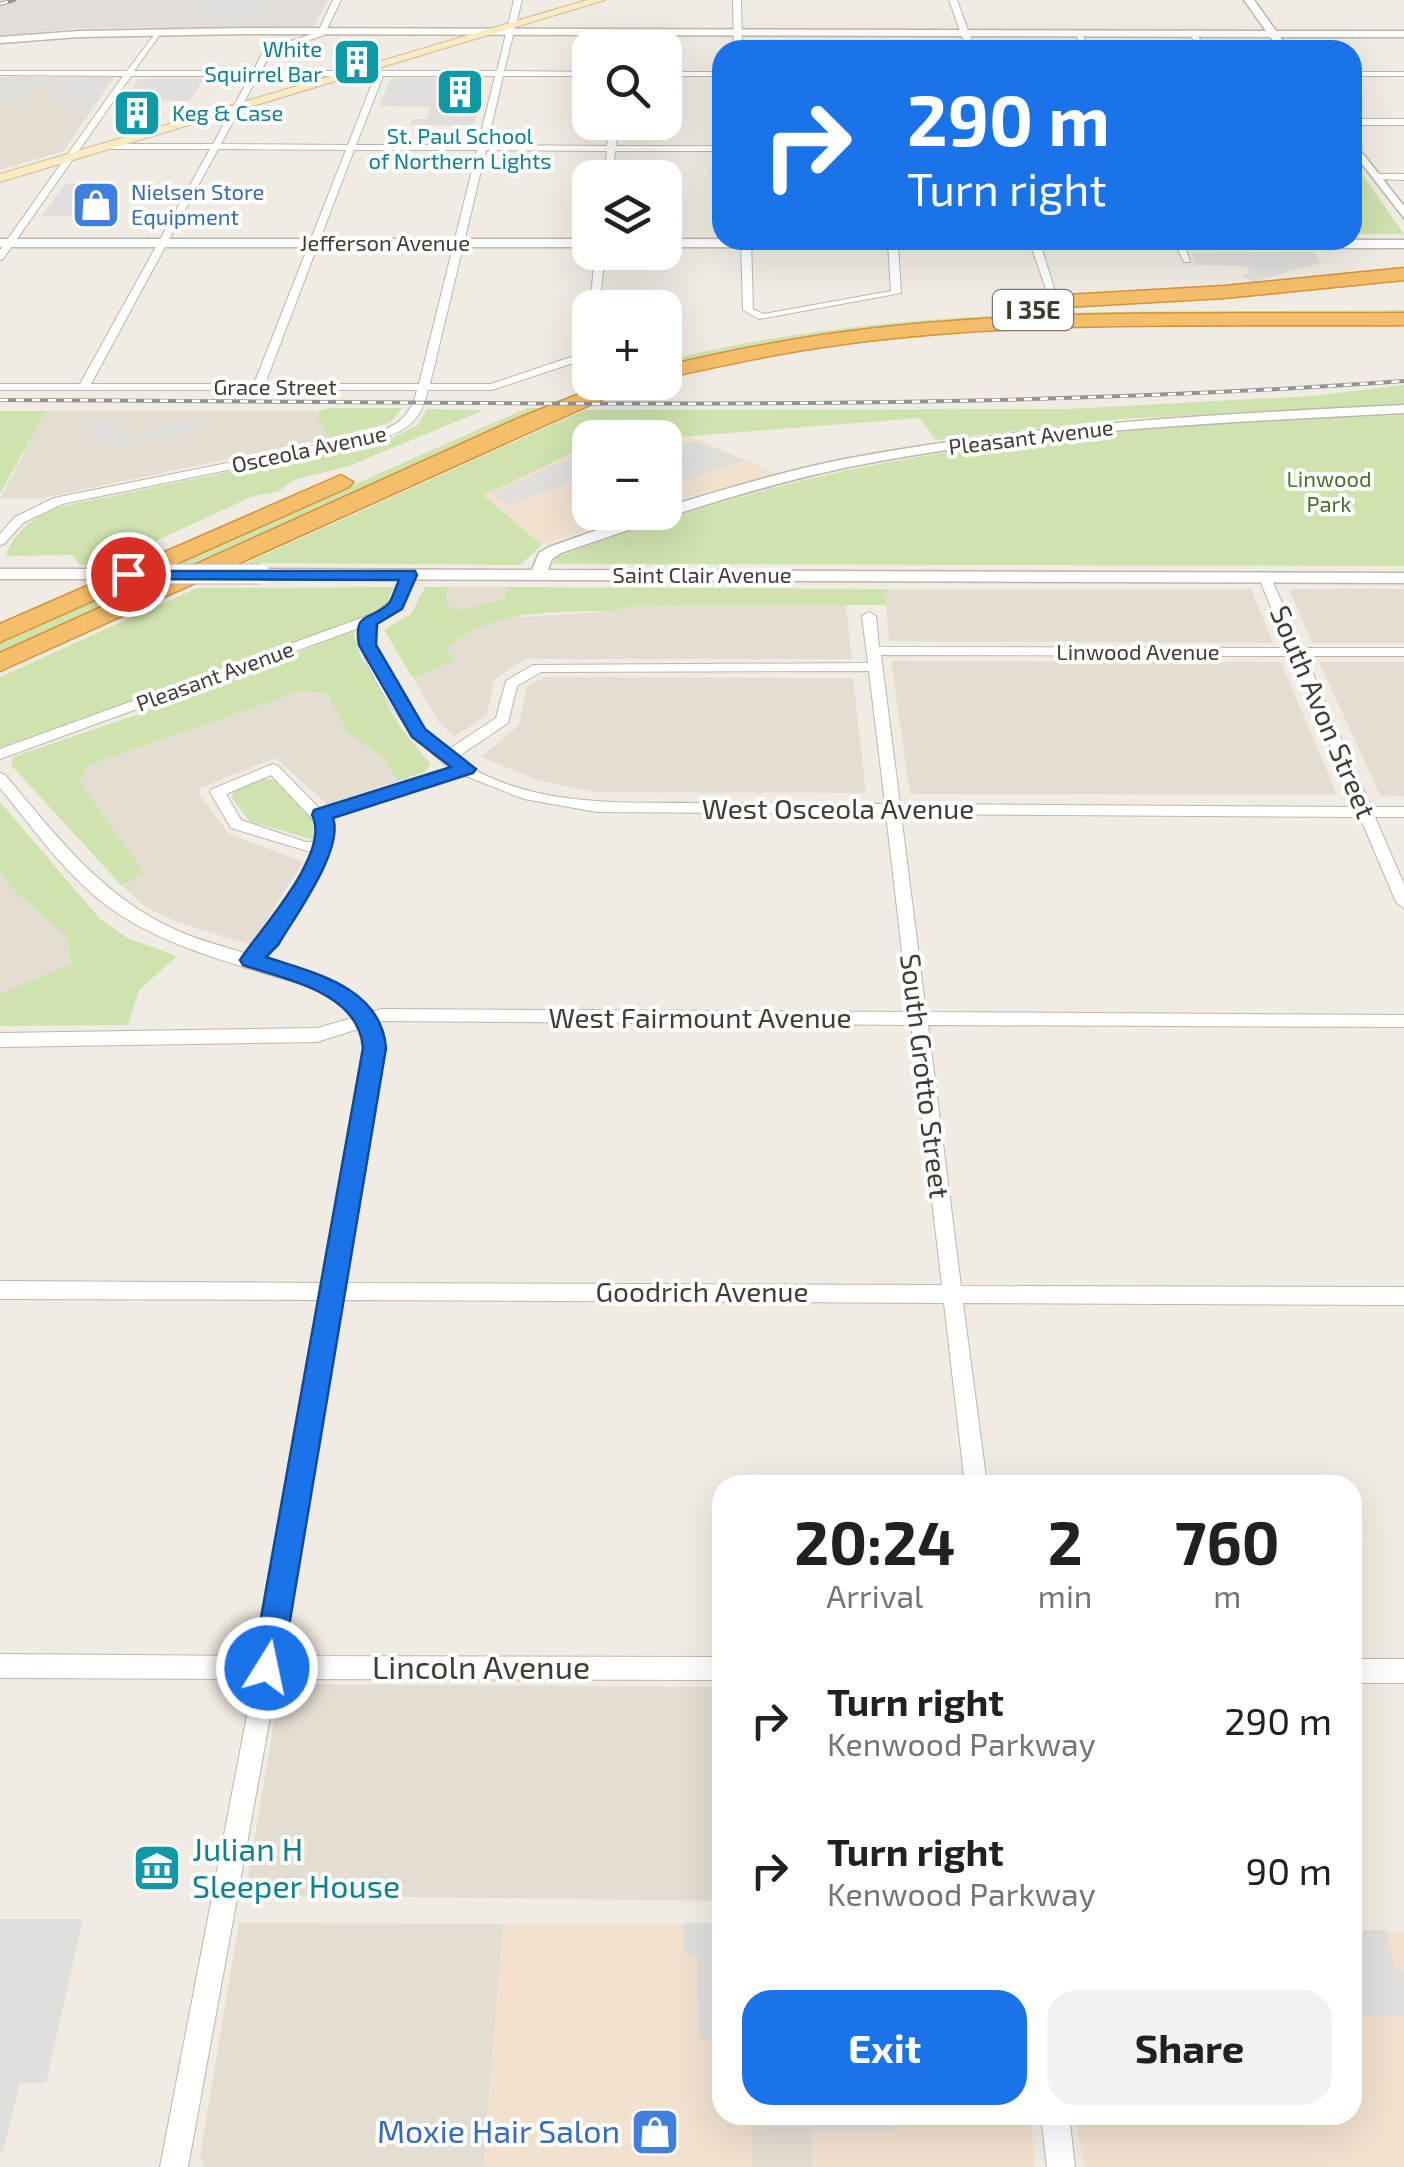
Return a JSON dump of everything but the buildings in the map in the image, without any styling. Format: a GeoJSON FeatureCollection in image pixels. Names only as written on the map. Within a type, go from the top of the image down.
{"type":"FeatureCollection","features":[{"type":"Feature","properties":{"kind":"highway"},"geometry":{"type":"LineString","coordinates":[[833,321],[932,308],[1224,292],[1404,274]]}},
{"type":"Feature","properties":{"kind":"highway","name":"I 35E"},"geometry":{"type":"LineString","coordinates":[[682,351],[833,321],[964,312],[1404,304]]}},
{"type":"Feature","properties":{"kind":"highway","name":"I 35E"},"geometry":{"type":"LineString","coordinates":[[682,368],[794,344],[941,328],[1404,320]]}},
{"type":"Feature","properties":{"kind":"highway"},"geometry":{"type":"LineString","coordinates":[[794,344],[960,336],[1326,342]]}},
{"type":"Feature","properties":{"kind":"highway"},"geometry":{"type":"LineString","coordinates":[[0,634],[500,410],[572,383]]}},
{"type":"Feature","properties":{"kind":"highway"},"geometry":{"type":"LineString","coordinates":[[0,663],[585,400]]}},
{"type":"Feature","properties":{"kind":"main road"},"geometry":{"type":"LineString","coordinates":[[0,178],[599,0]]}},
{"type":"Feature","properties":{"kind":"street"},"geometry":{"type":"LineString","coordinates":[[84,387],[254,73],[270,49],[321,33],[337,0]]}},
{"type":"Feature","properties":{"kind":"street","name":"Osceola Avenue"},"geometry":{"type":"LineString","coordinates":[[0,541],[30,512],[58,501],[384,434],[412,418],[423,387],[518,0]]}},
{"type":"Feature","properties":{"kind":"street"},"geometry":{"type":"LineString","coordinates":[[737,0],[738,40]]}},
{"type":"Feature","properties":{"kind":"street"},"geometry":{"type":"LineString","coordinates":[[953,0],[967,40]]}},
{"type":"Feature","properties":{"kind":"street"},"geometry":{"type":"LineString","coordinates":[[1249,0],[1278,40]]}},
{"type":"Feature","properties":{"kind":"street"},"geometry":{"type":"LineString","coordinates":[[510,29],[1404,34]]}},
{"type":"Feature","properties":{"kind":"street"},"geometry":{"type":"LineString","coordinates":[[0,40],[156,33],[488,32]]}},
{"type":"Feature","properties":{"kind":"street"},"geometry":{"type":"LineString","coordinates":[[0,257],[5,242],[156,33]]}},
{"type":"Feature","properties":{"kind":"street"},"geometry":{"type":"LineString","coordinates":[[1079,34],[1082,40]]}},
{"type":"Feature","properties":{"kind":"street"},"geometry":{"type":"LineString","coordinates":[[1192,34],[1196,40]]}},
{"type":"Feature","properties":{"kind":"street"},"geometry":{"type":"LineString","coordinates":[[0,73],[572,74]]}},
{"type":"Feature","properties":{"kind":"street"},"geometry":{"type":"LineString","coordinates":[[258,387],[380,73]]}},
{"type":"Feature","properties":{"kind":"street"},"geometry":{"type":"LineString","coordinates":[[682,74],[712,74]]}},
{"type":"Feature","properties":{"kind":"street"},"geometry":{"type":"LineString","coordinates":[[1362,74],[1404,74]]}},
{"type":"Feature","properties":{"kind":"street"},"geometry":{"type":"LineString","coordinates":[[1362,122],[1404,122]]}},
{"type":"Feature","properties":{"kind":"street"},"geometry":{"type":"LineString","coordinates":[[610,160],[612,140]]}},
{"type":"Feature","properties":{"kind":"street"},"geometry":{"type":"LineString","coordinates":[[108,146],[712,149]]}},
{"type":"Feature","properties":{"kind":"street"},"geometry":{"type":"LineString","coordinates":[[1362,157],[1404,214]]}},
{"type":"Feature","properties":{"kind":"street"},"geometry":{"type":"LineString","coordinates":[[1377,177],[1404,177]]}},
{"type":"Feature","properties":{"kind":"street","name":"Jefferson Avenue"},"geometry":{"type":"LineString","coordinates":[[5,242],[572,243]]}},
{"type":"Feature","properties":{"kind":"street"},"geometry":{"type":"LineString","coordinates":[[682,243],[712,242]]}},
{"type":"Feature","properties":{"kind":"street"},"geometry":{"type":"LineString","coordinates":[[1362,243],[1404,244]]}},
{"type":"Feature","properties":{"kind":"street"},"geometry":{"type":"LineString","coordinates":[[746,250],[748,310],[763,317],[890,294],[898,287],[893,250]]}},
{"type":"Feature","properties":{"kind":"street"},"geometry":{"type":"LineString","coordinates":[[1037,250],[1052,289]]}},
{"type":"Feature","properties":{"kind":"street"},"geometry":{"type":"LineString","coordinates":[[1182,250],[1188,260]]}},
{"type":"Feature","properties":{"kind":"street","name":"Grace Street"},"geometry":{"type":"LineString","coordinates":[[0,387],[502,386],[572,358]]}},
{"type":"Feature","properties":{"kind":"street","name":"Pleasant Avenue"},"geometry":{"type":"LineString","coordinates":[[682,507],[821,469],[929,450],[1135,424],[1404,408]]}},
{"type":"Feature","properties":{"kind":"street","name":"Pleasant Avenue"},"geometry":{"type":"LineString","coordinates":[[538,575],[545,556],[612,530]]}},
{"type":"Feature","properties":{"kind":"street","name":"Saint Clair Avenue"},"geometry":{"type":"LineString","coordinates":[[0,574],[1404,578]]}},
{"type":"Feature","properties":{"kind":"street","name":"Pleasant Avenue"},"geometry":{"type":"LineString","coordinates":[[0,754],[370,621],[396,606],[409,575]]}},
{"type":"Feature","properties":{"kind":"street","name":"South Avon Street"},"geometry":{"type":"LineString","coordinates":[[1265,578],[1404,902]]}},
{"type":"Feature","properties":{"kind":"street","name":"South Grotto Street"},"geometry":{"type":"LineString","coordinates":[[869,616],[975,1475]]}},
{"type":"Feature","properties":{"kind":"street","name":"West Osceola Avenue"},"geometry":{"type":"LineString","coordinates":[[370,621],[365,630],[374,658],[418,733],[466,769],[506,790],[536,798],[597,807],[1404,812]]}},
{"type":"Feature","properties":{"kind":"street","name":"Linwood Avenue"},"geometry":{"type":"LineString","coordinates":[[447,757],[503,720],[512,684],[538,668],[1404,652]]}},
{"type":"Feature","properties":{"kind":"street"},"geometry":{"type":"LineString","coordinates":[[251,960],[270,940],[322,847],[326,824],[272,769],[217,792],[236,824],[305,847],[322,847]]}},
{"type":"Feature","properties":{"kind":"street"},"geometry":{"type":"LineString","coordinates":[[321,815],[466,769]]}},
{"type":"Feature","properties":{"kind":"street"},"geometry":{"type":"LineString","coordinates":[[0,778],[73,866],[116,904],[169,934],[332,988],[350,1000],[374,1035],[267,1668],[174,2167]]}},
{"type":"Feature","properties":{"kind":"street","name":"West Fairmount Avenue"},"geometry":{"type":"LineString","coordinates":[[0,1040],[317,1035],[382,1015],[1404,1021]]}},
{"type":"Feature","properties":{"kind":"street","name":"Goodrich Avenue"},"geometry":{"type":"LineString","coordinates":[[0,1290],[1404,1296]]}},
{"type":"Feature","properties":{"kind":"street","name":"Lincoln Avenue"},"geometry":{"type":"LineString","coordinates":[[0,1666],[712,1669]]}},
{"type":"Feature","properties":{"kind":"street"},"geometry":{"type":"LineString","coordinates":[[1362,1671],[1404,1671]]}},
{"type":"Feature","properties":{"kind":"street"},"geometry":{"type":"LineString","coordinates":[[1055,2125],[1061,2167]]}},
{"type":"Feature","properties":{"kind":"shaded area"},"geometry":{"type":"Polygon","coordinates":[[[0,0],[328,0],[313,28],[78,28],[0,36],[0,0]]]}},
{"type":"Feature","properties":{"kind":"shaded area"},"geometry":{"type":"Polygon","coordinates":[[[155,0],[309,0],[228,26],[155,0]]]}},
{"type":"Feature","properties":{"kind":"shaded area"},"geometry":{"type":"Polygon","coordinates":[[[0,77],[114,77],[64,151],[0,170],[0,77]]]}},
{"type":"Feature","properties":{"kind":"shaded area"},"geometry":{"type":"Polygon","coordinates":[[[391,78],[446,78],[443,86],[453,87],[444,93],[451,94],[448,106],[479,107],[474,125],[410,125],[412,119],[427,119],[430,107],[379,106],[391,78]]]}},
{"type":"Feature","properties":{"kind":"shaded area"},"geometry":{"type":"Polygon","coordinates":[[[111,79],[87,113],[66,115],[79,102],[51,102],[62,86],[34,86],[16,99],[23,100],[19,104],[0,101],[0,81],[111,79]]]}},
{"type":"Feature","properties":{"kind":"shaded area"},"geometry":{"type":"Polygon","coordinates":[[[203,79],[190,101],[131,101],[133,96],[127,96],[137,81],[203,79]]]}},
{"type":"Feature","properties":{"kind":"shaded area"},"geometry":{"type":"Polygon","coordinates":[[[65,184],[99,184],[79,216],[42,216],[65,184]]]}},
{"type":"Feature","properties":{"kind":"shaded area"},"geometry":{"type":"Polygon","coordinates":[[[1313,252],[1321,263],[1252,282],[1240,274],[1250,274],[1246,266],[1194,265],[1192,253],[1313,252]]]}},
{"type":"Feature","properties":{"kind":"shaded area"},"geometry":{"type":"Polygon","coordinates":[[[46,411],[319,411],[317,419],[329,438],[37,499],[0,499],[46,411]]]}},
{"type":"Feature","properties":{"kind":"shaded area"},"geometry":{"type":"Polygon","coordinates":[[[112,419],[117,436],[199,420],[203,431],[110,448],[108,443],[96,445],[88,423],[112,419]]]}},
{"type":"Feature","properties":{"kind":"shaded area"},"geometry":{"type":"Polygon","coordinates":[[[689,436],[778,474],[682,499],[682,437],[689,436]]]}},
{"type":"Feature","properties":{"kind":"shaded area"},"geometry":{"type":"Polygon","coordinates":[[[695,441],[744,460],[682,482],[682,445],[695,441]]]}},
{"type":"Feature","properties":{"kind":"shaded area"},"geometry":{"type":"Polygon","coordinates":[[[572,453],[572,530],[587,530],[542,545],[482,495],[572,453]]]}},
{"type":"Feature","properties":{"kind":"shaded area"},"geometry":{"type":"Polygon","coordinates":[[[572,457],[572,483],[508,505],[492,494],[572,457]]]}},
{"type":"Feature","properties":{"kind":"shaded area"},"geometry":{"type":"Polygon","coordinates":[[[447,587],[507,587],[505,599],[456,612],[446,603],[447,587]]]}},
{"type":"Feature","properties":{"kind":"shaded area"},"geometry":{"type":"Polygon","coordinates":[[[885,589],[1251,589],[1273,643],[889,641],[885,589]]]}},
{"type":"Feature","properties":{"kind":"shaded area"},"geometry":{"type":"Polygon","coordinates":[[[1289,589],[1404,589],[1404,643],[1312,643],[1289,589]]]}},
{"type":"Feature","properties":{"kind":"shaded area"},"geometry":{"type":"Polygon","coordinates":[[[846,605],[852,659],[525,659],[494,679],[487,715],[455,736],[440,724],[413,678],[453,660],[446,648],[468,629],[508,618],[615,611],[626,606],[846,605]]]}},
{"type":"Feature","properties":{"kind":"shaded area"},"geometry":{"type":"Polygon","coordinates":[[[891,661],[1281,662],[1337,795],[910,794],[891,661]]]}},
{"type":"Feature","properties":{"kind":"shaded area"},"geometry":{"type":"Polygon","coordinates":[[[1319,662],[1404,662],[1404,796],[1380,795],[1319,662]]]}},
{"type":"Feature","properties":{"kind":"shaded area"},"geometry":{"type":"Polygon","coordinates":[[[546,677],[853,678],[866,793],[594,792],[540,781],[481,757],[519,725],[527,686],[546,677]]]}},
{"type":"Feature","properties":{"kind":"shaded area"},"geometry":{"type":"Polygon","coordinates":[[[303,690],[327,694],[347,732],[384,758],[398,781],[327,804],[275,758],[200,788],[198,793],[229,834],[303,862],[251,945],[177,922],[146,907],[122,886],[143,871],[80,783],[86,766],[303,690]]]}},
{"type":"Feature","properties":{"kind":"shaded area"},"geometry":{"type":"Polygon","coordinates":[[[0,872],[15,891],[67,936],[72,965],[0,994],[0,872]]]}},
{"type":"Feature","properties":{"kind":"shaded area"},"geometry":{"type":"Polygon","coordinates":[[[297,1684],[712,1687],[712,1901],[245,1895],[279,1693],[297,1684]]]}},
{"type":"Feature","properties":{"kind":"shaded area"},"geometry":{"type":"Polygon","coordinates":[[[0,1919],[83,1919],[46,2083],[20,2083],[3,2152],[0,2152],[0,1919]]]}},
{"type":"Feature","properties":{"kind":"shaded area"},"geometry":{"type":"Polygon","coordinates":[[[239,1923],[503,1924],[483,2167],[204,2167],[200,2155],[239,1923]]]}},
{"type":"Feature","properties":{"kind":"shaded area"},"geometry":{"type":"Polygon","coordinates":[[[684,1923],[712,1923],[712,2038],[698,2039],[697,1955],[684,1954],[684,1923]]]}},
{"type":"Feature","properties":{"kind":"shaded area"},"geometry":{"type":"Polygon","coordinates":[[[503,1924],[712,1924],[712,2125],[751,2125],[752,2167],[483,2167],[503,1924]]]}},
{"type":"Feature","properties":{"kind":"shaded area"},"geometry":{"type":"Polygon","coordinates":[[[1362,1930],[1386,1930],[1395,1969],[1404,1970],[1404,2016],[1362,2016],[1362,1930]]]}},
{"type":"Feature","properties":{"kind":"shaded area"},"geometry":{"type":"Polygon","coordinates":[[[1362,1932],[1404,1932],[1404,2167],[1085,2167],[1076,2125],[1362,2125],[1362,1932]]]}},
{"type":"Feature","properties":{"kind":"shaded area"},"geometry":{"type":"Polygon","coordinates":[[[751,2125],[810,2125],[812,2167],[752,2167],[751,2125]]]}},
{"type":"Feature","properties":{"kind":"shaded area"},"geometry":{"type":"Polygon","coordinates":[[[810,2125],[1032,2125],[1035,2167],[812,2167],[810,2125]]]}},
{"type":"Feature","properties":{"kind":"shaded area"},"geometry":{"type":"Polygon","coordinates":[[[811,2125],[896,2125],[896,2130],[811,2130],[811,2125]]]}},
{"type":"Feature","properties":{"kind":"green space"},"geometry":{"type":"Polygon","coordinates":[[[1362,175],[1363,175],[1404,234],[1362,234],[1362,175]]]}},
{"type":"Feature","properties":{"kind":"green space"},"geometry":{"type":"Polygon","coordinates":[[[1404,310],[1404,314],[898,326],[773,342],[682,363],[682,357],[756,341],[848,328],[940,319],[1126,312],[1404,310]]]}},
{"type":"Feature","properties":{"kind":"green space"},"geometry":{"type":"Polygon","coordinates":[[[1404,385],[1404,404],[1121,419],[936,440],[920,418],[682,437],[682,420],[572,420],[572,453],[483,495],[542,545],[520,565],[246,563],[585,410],[1067,409],[1311,396],[1404,385]]]}},
{"type":"Feature","properties":{"kind":"green space"},"geometry":{"type":"Polygon","coordinates":[[[402,408],[390,423],[329,438],[317,419],[319,411],[402,408]]]}},
{"type":"Feature","properties":{"kind":"green space"},"geometry":{"type":"Polygon","coordinates":[[[527,408],[546,408],[196,566],[171,566],[527,408]]]}},
{"type":"Feature","properties":{"kind":"green space"},"geometry":{"type":"Polygon","coordinates":[[[427,409],[484,410],[349,466],[294,480],[279,491],[251,497],[154,542],[150,556],[128,565],[80,565],[73,555],[6,556],[26,526],[59,507],[392,438],[418,425],[427,409]]]}},
{"type":"Feature","properties":{"kind":"green space"},"geometry":{"type":"Polygon","coordinates":[[[0,411],[46,411],[0,494],[0,411]]]}},
{"type":"Feature","properties":{"kind":"green space","name":"Linwood Park"},"geometry":{"type":"Polygon","coordinates":[[[1404,415],[1404,566],[553,564],[557,557],[634,530],[682,530],[682,514],[869,466],[1068,437],[1404,415]]]}},
{"type":"Feature","properties":{"kind":"green space"},"geometry":{"type":"Polygon","coordinates":[[[131,584],[156,584],[0,655],[0,643],[131,584]]]}},
{"type":"Feature","properties":{"kind":"green space"},"geometry":{"type":"Polygon","coordinates":[[[394,587],[385,606],[365,617],[0,748],[0,677],[197,588],[394,587]]]}},
{"type":"Feature","properties":{"kind":"green space"},"geometry":{"type":"Polygon","coordinates":[[[425,587],[447,587],[446,603],[456,611],[505,599],[507,587],[885,589],[886,605],[626,606],[615,611],[526,615],[484,625],[464,635],[446,648],[454,660],[413,678],[384,630],[411,614],[425,587]]]}},
{"type":"Feature","properties":{"kind":"green space"},"geometry":{"type":"Polygon","coordinates":[[[353,631],[360,655],[399,725],[431,765],[424,772],[398,781],[384,758],[347,732],[327,694],[303,690],[86,766],[80,783],[144,872],[122,886],[11,765],[13,757],[139,714],[353,631]]]}},
{"type":"Feature","properties":{"kind":"green space"},"geometry":{"type":"Polygon","coordinates":[[[262,779],[273,780],[313,818],[314,840],[249,821],[232,798],[233,792],[262,779]]]}},
{"type":"Feature","properties":{"kind":"green space"},"geometry":{"type":"Polygon","coordinates":[[[0,802],[100,919],[127,938],[177,956],[139,990],[128,1025],[0,1026],[0,994],[72,964],[66,936],[15,891],[0,872],[0,802]]]}},
{"type":"Feature","properties":{"kind":"railway"},"geometry":{"type":"LineString","coordinates":[[0,4],[14,0]]}},
{"type":"Feature","properties":{"kind":"railway"},"geometry":{"type":"LineString","coordinates":[[0,400],[878,402],[1229,392],[1404,381]]}},
{"type":"Feature","properties":{"kind":"place","name":"White Squirrel Bar"},"geometry":{"type":"Point","coordinates":[357,62]}},
{"type":"Feature","properties":{"kind":"place","name":"St. Paul School of Northern Lights"},"geometry":{"type":"Point","coordinates":[460,92]}},
{"type":"Feature","properties":{"kind":"place","name":"Keg & Case"},"geometry":{"type":"Point","coordinates":[137,113]}},
{"type":"Feature","properties":{"kind":"place","name":"Nielsen Store Equipment"},"geometry":{"type":"Point","coordinates":[96,205]}},
{"type":"Feature","properties":{"kind":"place","name":"Julian H Sleeper House"},"geometry":{"type":"Point","coordinates":[157,1868]}},
{"type":"Feature","properties":{"kind":"place","name":"Moxie Hair Salon"},"geometry":{"type":"Point","coordinates":[655,2132]}},
{"type":"Feature","properties":{"kind":"route"},"geometry":{"type":"LineString","coordinates":[[128,574],[409,575],[396,606],[370,621],[365,630],[368,645],[418,733],[466,769],[321,815],[326,824],[320,854],[270,940],[251,960],[332,988],[350,1000],[374,1035],[267,1668]]}}]}
